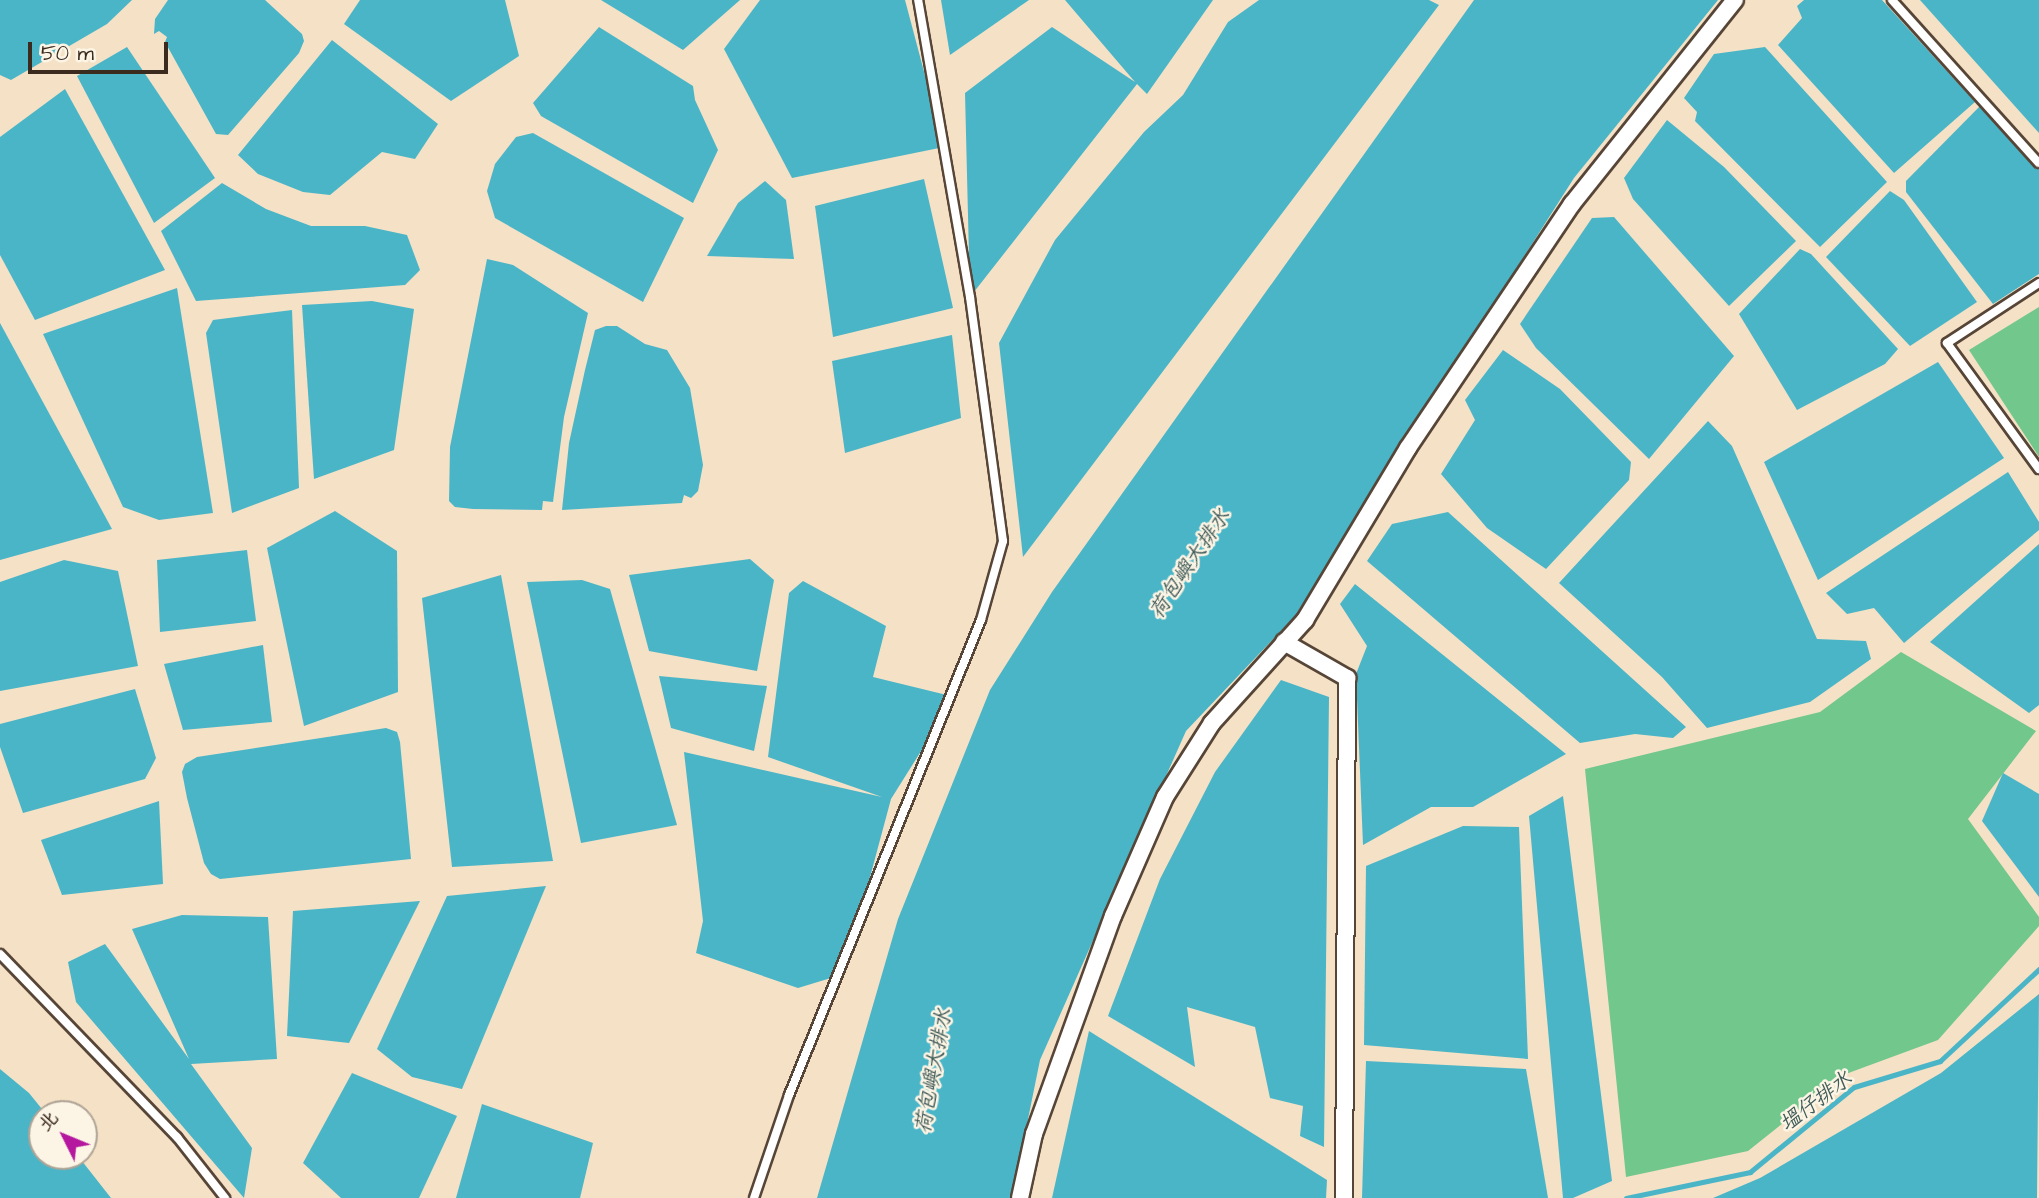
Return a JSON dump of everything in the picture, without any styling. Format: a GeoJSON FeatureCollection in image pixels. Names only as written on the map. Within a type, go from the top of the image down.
{"type":"FeatureCollection","features":[{"type":"Feature","properties":{"kind":"street"},"geometry":{"type":"LineString","coordinates":[[1020,1198],[1034,1134],[1099,954],[1165,797],[1212,723],[1305,620],[1401,460],[1527,267],[1572,204],[1735,0]]}},
{"type":"Feature","properties":{"kind":"street"},"geometry":{"type":"LineString","coordinates":[[1284,642],[1348,678],[1343,1198]]}},
{"type":"Feature","properties":{"kind":"lane"},"geometry":{"type":"LineString","coordinates":[[754,1198],[789,1095],[981,620],[1003,541],[970,297],[918,0]]}},
{"type":"Feature","properties":{"kind":"lane"},"geometry":{"type":"LineString","coordinates":[[1892,0],[2039,163]]}},
{"type":"Feature","properties":{"kind":"lane"},"geometry":{"type":"LineString","coordinates":[[2039,283],[1947,343],[2039,469]]}},
{"type":"Feature","properties":{"kind":"lane"},"geometry":{"type":"LineString","coordinates":[[0,954],[177,1137],[225,1198]]}},
{"type":"Feature","properties":{"kind":"green space"},"geometry":{"type":"Polygon","coordinates":[[[2039,307],[2039,457],[1969,350],[2039,307]]]}},
{"type":"Feature","properties":{"kind":"green space"},"geometry":{"type":"Polygon","coordinates":[[[1901,652],[2036,731],[1968,819],[2039,917],[2039,926],[1938,1040],[1843,1075],[1748,1151],[1626,1177],[1585,769],[1820,712],[1901,652]]]}},
{"type":"Feature","properties":{"kind":"water"},"geometry":{"type":"Polygon","coordinates":[[[0,0],[132,0],[107,24],[11,80],[0,75],[0,0]]]}},
{"type":"Feature","properties":{"kind":"water"},"geometry":{"type":"Polygon","coordinates":[[[168,0],[265,0],[302,34],[304,41],[299,53],[228,135],[216,134],[165,42],[167,37],[159,31],[154,34],[155,19],[168,0]]]}},
{"type":"Feature","properties":{"kind":"water"},"geometry":{"type":"Polygon","coordinates":[[[360,0],[505,0],[519,56],[451,101],[344,24],[360,0]]]}},
{"type":"Feature","properties":{"kind":"water"},"geometry":{"type":"Polygon","coordinates":[[[601,0],[740,0],[683,50],[601,0]]]}},
{"type":"Feature","properties":{"kind":"water"},"geometry":{"type":"Polygon","coordinates":[[[760,0],[905,0],[944,147],[792,178],[724,49],[760,0]]]}},
{"type":"Feature","properties":{"kind":"water"},"geometry":{"type":"Polygon","coordinates":[[[941,0],[1029,0],[950,55],[941,0]]]}},
{"type":"Feature","properties":{"kind":"water"},"geometry":{"type":"Polygon","coordinates":[[[1065,0],[1213,0],[1147,94],[1137,84],[970,297],[965,93],[1052,27],[1135,82],[1065,0]]]}},
{"type":"Feature","properties":{"kind":"water"},"geometry":{"type":"Polygon","coordinates":[[[1259,0],[1429,0],[1439,5],[1023,557],[999,343],[1055,240],[1144,132],[1183,95],[1228,22],[1259,0]]]}},
{"type":"Feature","properties":{"kind":"water","name":"荷包嶼大排水"},"geometry":{"type":"Polygon","coordinates":[[[1474,0],[1718,0],[1574,178],[1295,616],[1186,731],[1040,1060],[1012,1198],[817,1198],[898,919],[990,690],[1052,592],[1474,0]]]}},
{"type":"Feature","properties":{"kind":"water"},"geometry":{"type":"Polygon","coordinates":[[[1804,0],[1882,0],[1975,102],[1894,173],[1778,45],[1802,18],[1797,6],[1804,0]]]}},
{"type":"Feature","properties":{"kind":"water"},"geometry":{"type":"Polygon","coordinates":[[[1920,0],[2039,0],[2039,133],[1920,0]]]}},
{"type":"Feature","properties":{"kind":"water"},"geometry":{"type":"Polygon","coordinates":[[[599,27],[693,86],[695,100],[718,150],[693,203],[541,116],[533,103],[599,27]]]}},
{"type":"Feature","properties":{"kind":"water"},"geometry":{"type":"Polygon","coordinates":[[[332,40],[438,124],[415,159],[382,152],[330,195],[303,192],[258,174],[238,155],[332,40]]]}},
{"type":"Feature","properties":{"kind":"water"},"geometry":{"type":"Polygon","coordinates":[[[127,47],[215,178],[154,223],[77,76],[127,47]]]}},
{"type":"Feature","properties":{"kind":"water"},"geometry":{"type":"Polygon","coordinates":[[[1765,47],[1887,182],[1820,247],[1695,121],[1697,112],[1684,98],[1714,54],[1765,47]]]}},
{"type":"Feature","properties":{"kind":"water"},"geometry":{"type":"Polygon","coordinates":[[[65,89],[165,270],[35,320],[0,255],[0,137],[65,89]]]}},
{"type":"Feature","properties":{"kind":"water"},"geometry":{"type":"Polygon","coordinates":[[[1984,102],[2039,168],[2039,274],[1993,304],[1906,192],[1906,181],[1984,102]]]}},
{"type":"Feature","properties":{"kind":"water"},"geometry":{"type":"Polygon","coordinates":[[[1667,120],[1724,167],[1796,241],[1729,306],[1633,199],[1624,178],[1667,120]]]}},
{"type":"Feature","properties":{"kind":"water"},"geometry":{"type":"Polygon","coordinates":[[[533,133],[684,218],[643,302],[495,218],[487,191],[495,164],[516,137],[533,133]]]}},
{"type":"Feature","properties":{"kind":"water"},"geometry":{"type":"Polygon","coordinates":[[[924,179],[953,308],[833,337],[815,206],[924,179]]]}},
{"type":"Feature","properties":{"kind":"water"},"geometry":{"type":"Polygon","coordinates":[[[765,181],[786,200],[794,259],[707,256],[738,203],[765,181]]]}},
{"type":"Feature","properties":{"kind":"water"},"geometry":{"type":"Polygon","coordinates":[[[222,183],[266,209],[311,226],[365,226],[407,235],[420,270],[405,285],[196,301],[161,231],[222,183]]]}},
{"type":"Feature","properties":{"kind":"water"},"geometry":{"type":"Polygon","coordinates":[[[1890,191],[1904,200],[1977,302],[1910,346],[1826,257],[1890,191]]]}},
{"type":"Feature","properties":{"kind":"water"},"geometry":{"type":"Polygon","coordinates":[[[1614,217],[1734,356],[1649,459],[1536,348],[1520,324],[1592,218],[1614,217]]]}},
{"type":"Feature","properties":{"kind":"water"},"geometry":{"type":"Polygon","coordinates":[[[1800,249],[1811,254],[1898,349],[1885,364],[1797,410],[1739,314],[1800,249]]]}},
{"type":"Feature","properties":{"kind":"water"},"geometry":{"type":"Polygon","coordinates":[[[487,259],[513,265],[588,313],[564,417],[553,502],[543,501],[542,510],[473,509],[455,507],[449,501],[450,447],[487,259]]]}},
{"type":"Feature","properties":{"kind":"water"},"geometry":{"type":"Polygon","coordinates":[[[177,288],[213,513],[159,520],[123,507],[43,334],[177,288]]]}},
{"type":"Feature","properties":{"kind":"water"},"geometry":{"type":"Polygon","coordinates":[[[372,301],[414,309],[394,450],[314,479],[302,305],[372,301]]]}},
{"type":"Feature","properties":{"kind":"water"},"geometry":{"type":"Polygon","coordinates":[[[292,310],[299,488],[232,513],[206,333],[213,320],[292,310]]]}},
{"type":"Feature","properties":{"kind":"water"},"geometry":{"type":"Polygon","coordinates":[[[0,323],[112,529],[0,560],[0,323]]]}},
{"type":"Feature","properties":{"kind":"water"},"geometry":{"type":"Polygon","coordinates":[[[617,326],[645,344],[667,350],[690,388],[703,465],[698,491],[691,498],[684,495],[682,503],[562,510],[569,443],[585,370],[595,330],[617,326]]]}},
{"type":"Feature","properties":{"kind":"water"},"geometry":{"type":"Polygon","coordinates":[[[952,335],[961,418],[845,453],[832,361],[952,335]]]}},
{"type":"Feature","properties":{"kind":"water"},"geometry":{"type":"Polygon","coordinates":[[[1503,350],[1560,389],[1631,462],[1629,480],[1546,569],[1487,528],[1441,474],[1475,420],[1465,400],[1503,350]]]}},
{"type":"Feature","properties":{"kind":"water"},"geometry":{"type":"Polygon","coordinates":[[[1938,362],[2004,458],[1818,580],[1764,462],[1938,362]]]}},
{"type":"Feature","properties":{"kind":"water"},"geometry":{"type":"Polygon","coordinates":[[[1708,421],[1732,446],[1817,639],[1866,641],[1871,659],[1810,702],[1707,728],[1662,677],[1559,583],[1708,421]]]}},
{"type":"Feature","properties":{"kind":"water"},"geometry":{"type":"Polygon","coordinates":[[[2008,472],[2039,522],[2039,530],[1904,643],[1874,608],[1847,614],[1826,593],[2008,472]]]}},
{"type":"Feature","properties":{"kind":"water"},"geometry":{"type":"Polygon","coordinates":[[[335,511],[397,551],[398,692],[304,726],[267,548],[335,511]]]}},
{"type":"Feature","properties":{"kind":"water"},"geometry":{"type":"Polygon","coordinates":[[[1448,512],[1686,727],[1673,738],[1635,734],[1580,743],[1367,561],[1392,524],[1448,512]]]}},
{"type":"Feature","properties":{"kind":"water"},"geometry":{"type":"Polygon","coordinates":[[[2039,544],[2039,705],[2029,713],[1930,642],[2039,544]]]}},
{"type":"Feature","properties":{"kind":"water"},"geometry":{"type":"Polygon","coordinates":[[[247,550],[256,621],[160,632],[157,560],[247,550]]]}},
{"type":"Feature","properties":{"kind":"water"},"geometry":{"type":"Polygon","coordinates":[[[750,559],[774,580],[757,671],[649,651],[629,575],[750,559]]]}},
{"type":"Feature","properties":{"kind":"water"},"geometry":{"type":"Polygon","coordinates":[[[64,560],[118,571],[138,666],[0,691],[0,582],[64,560]]]}},
{"type":"Feature","properties":{"kind":"water"},"geometry":{"type":"Polygon","coordinates":[[[501,575],[553,861],[452,867],[422,598],[501,575]]]}},
{"type":"Feature","properties":{"kind":"water"},"geometry":{"type":"Polygon","coordinates":[[[582,580],[610,589],[677,825],[581,843],[527,582],[582,580]]]}},
{"type":"Feature","properties":{"kind":"water"},"geometry":{"type":"Polygon","coordinates":[[[803,581],[886,626],[873,677],[955,697],[891,799],[844,974],[798,988],[696,953],[703,921],[684,752],[882,797],[768,757],[789,593],[803,581]]]}},
{"type":"Feature","properties":{"kind":"water"},"geometry":{"type":"Polygon","coordinates":[[[1355,584],[1566,754],[1473,807],[1431,807],[1363,845],[1356,674],[1367,646],[1340,604],[1355,584]]]}},
{"type":"Feature","properties":{"kind":"water"},"geometry":{"type":"Polygon","coordinates":[[[263,645],[272,722],[183,730],[164,664],[263,645]]]}},
{"type":"Feature","properties":{"kind":"water"},"geometry":{"type":"Polygon","coordinates":[[[659,676],[767,686],[754,751],[671,728],[659,676]]]}},
{"type":"Feature","properties":{"kind":"water"},"geometry":{"type":"Polygon","coordinates":[[[1281,680],[1329,697],[1324,1147],[1300,1136],[1303,1106],[1270,1098],[1255,1027],[1187,1007],[1195,1067],[1108,1016],[1160,879],[1215,772],[1281,680]]]}},
{"type":"Feature","properties":{"kind":"water"},"geometry":{"type":"Polygon","coordinates":[[[135,689],[156,758],[145,779],[23,813],[0,747],[0,724],[135,689]]]}},
{"type":"Feature","properties":{"kind":"water"},"geometry":{"type":"Polygon","coordinates":[[[386,728],[397,732],[400,742],[411,859],[220,879],[211,874],[204,863],[187,798],[182,772],[185,764],[197,757],[386,728]]]}},
{"type":"Feature","properties":{"kind":"water"},"geometry":{"type":"Polygon","coordinates":[[[2003,773],[2039,794],[2039,897],[1982,821],[2003,773]]]}},
{"type":"Feature","properties":{"kind":"water"},"geometry":{"type":"Polygon","coordinates":[[[1563,796],[1612,1181],[1573,1198],[1563,1198],[1529,816],[1563,796]]]}},
{"type":"Feature","properties":{"kind":"water"},"geometry":{"type":"Polygon","coordinates":[[[159,801],[163,884],[62,895],[41,840],[159,801]]]}},
{"type":"Feature","properties":{"kind":"water"},"geometry":{"type":"Polygon","coordinates":[[[1463,826],[1519,827],[1528,1059],[1364,1045],[1366,866],[1463,826]]]}},
{"type":"Feature","properties":{"kind":"water"},"geometry":{"type":"Polygon","coordinates":[[[546,886],[462,1089],[412,1077],[377,1049],[447,896],[546,886]]]}},
{"type":"Feature","properties":{"kind":"water"},"geometry":{"type":"Polygon","coordinates":[[[420,901],[349,1043],[287,1036],[293,911],[420,901]]]}},
{"type":"Feature","properties":{"kind":"water"},"geometry":{"type":"Polygon","coordinates":[[[182,915],[268,917],[277,1059],[191,1064],[252,1148],[244,1198],[76,1002],[68,962],[105,944],[189,1059],[132,929],[182,915]]]}},
{"type":"Feature","properties":{"kind":"water"},"geometry":{"type":"Polygon","coordinates":[[[2039,994],[2037,1198],[1713,1198],[1760,1178],[1941,1073],[2039,994]]]}},
{"type":"Feature","properties":{"kind":"water"},"geometry":{"type":"Polygon","coordinates":[[[1089,1031],[1327,1180],[1326,1198],[1052,1198],[1089,1031]]]}},
{"type":"Feature","properties":{"kind":"water"},"geometry":{"type":"Polygon","coordinates":[[[1366,1061],[1526,1069],[1548,1198],[1362,1198],[1366,1061]]]}},
{"type":"Feature","properties":{"kind":"water"},"geometry":{"type":"Polygon","coordinates":[[[0,1069],[35,1100],[28,1100],[28,1170],[89,1170],[111,1198],[0,1198],[0,1069]]]}},
{"type":"Feature","properties":{"kind":"water"},"geometry":{"type":"Polygon","coordinates":[[[352,1073],[457,1116],[419,1198],[341,1198],[303,1163],[352,1073]]]}},
{"type":"Feature","properties":{"kind":"water"},"geometry":{"type":"Polygon","coordinates":[[[482,1104],[593,1143],[580,1198],[456,1198],[482,1104]]]}},
{"type":"Feature","properties":{"kind":"waterway","name":"塭仔排水"},"geometry":{"type":"LineString","coordinates":[[1626,1198],[1750,1172],[1854,1087],[1940,1061],[2039,969]]}}]}
